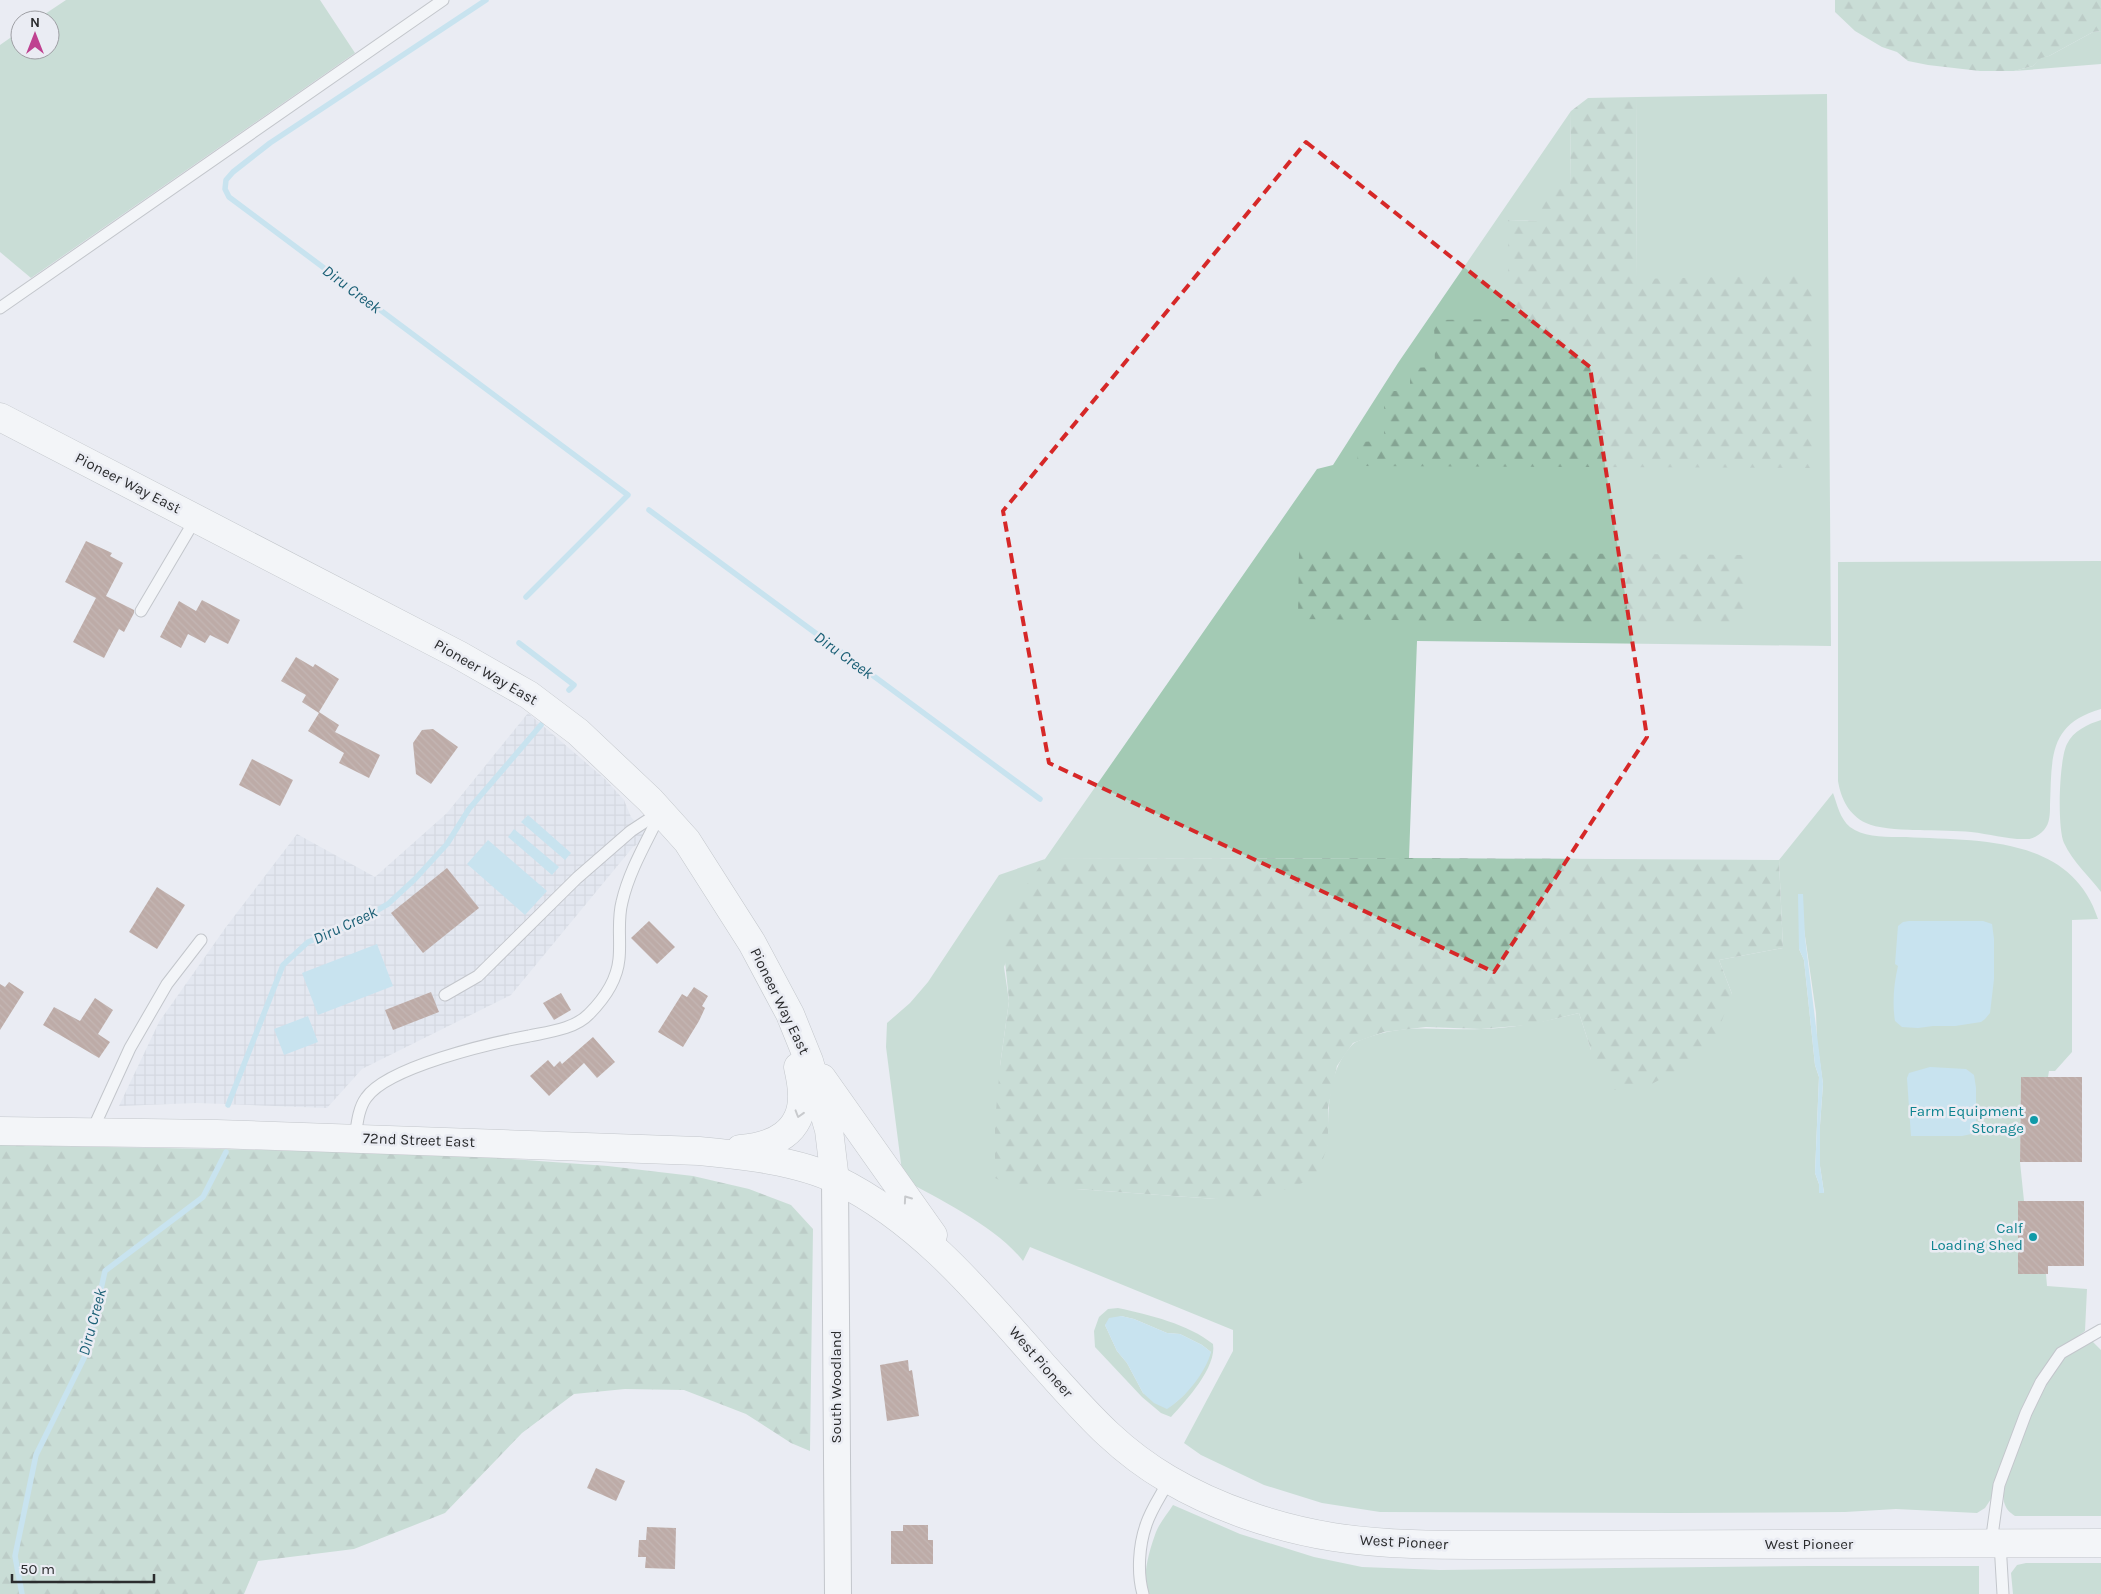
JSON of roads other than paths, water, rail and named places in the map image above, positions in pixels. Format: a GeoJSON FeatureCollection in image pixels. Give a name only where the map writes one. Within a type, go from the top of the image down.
{"type":"FeatureCollection","features":[{"type":"Feature","properties":{"kind":"main road","name":"Pioneer Way East"},"geometry":{"type":"LineString","coordinates":[[0,418],[360,602],[459,655],[530,695],[578,732],[661,812],[687,842],[762,959],[790,1014],[809,1061],[829,1130],[835,1180]]}},
{"type":"Feature","properties":{"kind":"main road"},"geometry":{"type":"LineString","coordinates":[[699,1151],[750,1148],[772,1144],[786,1136],[795,1125],[801,1109],[802,1094],[790,1014]]}},
{"type":"Feature","properties":{"kind":"main road"},"geometry":{"type":"LineString","coordinates":[[809,1061],[956,1267]]}},
{"type":"Feature","properties":{"kind":"main road","name":"72nd Street East"},"geometry":{"type":"LineString","coordinates":[[0,1131],[217,1134],[699,1151],[742,1155],[775,1161],[835,1180]]}},
{"type":"Feature","properties":{"kind":"main road","name":"West Pioneer"},"geometry":{"type":"LineString","coordinates":[[835,1180],[873,1201],[914,1231],[956,1267],[1103,1431],[1138,1459],[1169,1480],[1226,1506],[1268,1520],[1333,1537],[1383,1542],[1507,1545],[2101,1543]]}},
{"type":"Feature","properties":{"kind":"street","name":"South Woodland"},"geometry":{"type":"LineString","coordinates":[[835,1180],[838,1594]]}},
{"type":"Feature","properties":{"kind":"lane"},"geometry":{"type":"LineString","coordinates":[[0,308],[442,0]]}},
{"type":"Feature","properties":{"kind":"lane"},"geometry":{"type":"LineString","coordinates":[[142,610],[196,518]]}},
{"type":"Feature","properties":{"kind":"lane"},"geometry":{"type":"LineString","coordinates":[[445,995],[478,976],[577,878],[631,831],[661,812]]}},
{"type":"Feature","properties":{"kind":"lane"},"geometry":{"type":"LineString","coordinates":[[355,1138],[360,1108],[366,1097],[384,1081],[420,1066],[459,1054],[559,1029],[588,1016],[609,990],[616,976],[619,958],[618,924],[622,902],[627,886],[661,812]]}},
{"type":"Feature","properties":{"kind":"lane"},"geometry":{"type":"LineString","coordinates":[[90,1133],[130,1048],[167,984],[201,940]]}},
{"type":"Feature","properties":{"kind":"lane"},"geometry":{"type":"LineString","coordinates":[[2003,1594],[1996,1543],[1999,1484],[2026,1413],[2041,1382],[2061,1352],[2101,1330]]}},
{"type":"Feature","properties":{"kind":"lane"},"geometry":{"type":"LineString","coordinates":[[1144,1594],[1140,1583],[1141,1555],[1146,1525],[1169,1480]]}},
{"type":"Feature","properties":{"kind":"water"},"geometry":{"type":"Polygon","coordinates":[[[528,815],[571,853],[565,860],[521,822],[528,815]]]}},
{"type":"Feature","properties":{"kind":"water"},"geometry":{"type":"Polygon","coordinates":[[[514,829],[559,867],[552,875],[508,837],[514,829]]]}},
{"type":"Feature","properties":{"kind":"water"},"geometry":{"type":"Polygon","coordinates":[[[488,840],[547,891],[525,915],[467,864],[488,840]]]}},
{"type":"Feature","properties":{"kind":"water"},"geometry":{"type":"Polygon","coordinates":[[[1798,894],[1803,894],[1805,937],[1823,1084],[1820,1166],[1824,1193],[1819,1193],[1819,1184],[1815,1173],[1819,1077],[1815,1065],[1804,960],[1799,949],[1798,894]]]}},
{"type":"Feature","properties":{"kind":"water"},"geometry":{"type":"Polygon","coordinates":[[[1983,921],[1992,924],[1994,979],[1990,1013],[1981,1022],[1955,1026],[1918,1028],[1902,1027],[1895,1021],[1894,1000],[1898,966],[1895,964],[1898,926],[1903,922],[1983,921]]]}},
{"type":"Feature","properties":{"kind":"water"},"geometry":{"type":"Polygon","coordinates":[[[377,944],[393,986],[318,1015],[302,973],[377,944]]]}},
{"type":"Feature","properties":{"kind":"water"},"geometry":{"type":"Polygon","coordinates":[[[308,1016],[318,1042],[284,1055],[274,1029],[308,1016]]]}},
{"type":"Feature","properties":{"kind":"water"},"geometry":{"type":"Polygon","coordinates":[[[1930,1067],[1966,1069],[1974,1075],[1976,1088],[1976,1133],[1962,1136],[1911,1136],[1907,1078],[1909,1073],[1930,1067]]]}},
{"type":"Feature","properties":{"kind":"water"},"geometry":{"type":"Polygon","coordinates":[[[1121,1316],[1134,1319],[1167,1333],[1180,1334],[1202,1345],[1211,1352],[1205,1368],[1194,1384],[1167,1409],[1154,1403],[1143,1393],[1127,1363],[1117,1351],[1105,1325],[1109,1318],[1121,1316]]]}},
{"type":"Feature","properties":{"kind":"waterway","name":"Diru Creek"},"geometry":{"type":"LineString","coordinates":[[486,0],[270,143],[233,172],[226,180],[225,189],[229,197],[628,495],[526,597]]}},
{"type":"Feature","properties":{"kind":"waterway","name":"Diru Creek"},"geometry":{"type":"LineString","coordinates":[[649,510],[1040,799]]}},
{"type":"Feature","properties":{"kind":"waterway","name":"Diru Creek"},"geometry":{"type":"LineString","coordinates":[[519,643],[574,685],[569,690]]}},
{"type":"Feature","properties":{"kind":"waterway","name":"Diru Creek"},"geometry":{"type":"LineString","coordinates":[[228,1105],[283,965],[308,942],[355,923],[388,904],[415,879],[447,844],[469,809],[541,725]]}},
{"type":"Feature","properties":{"kind":"waterway","name":"Diru Creek"},"geometry":{"type":"LineString","coordinates":[[22,1594],[15,1556],[36,1455],[87,1352],[105,1271],[203,1197],[226,1152]]}},
{"type":"Feature","properties":{"kind":"place","name":"Farm Equipment Storage"},"geometry":{"type":"Point","coordinates":[2034,1120]}},
{"type":"Feature","properties":{"kind":"place","name":"Calf Loading Shed"},"geometry":{"type":"Point","coordinates":[2033,1237]}}]}
